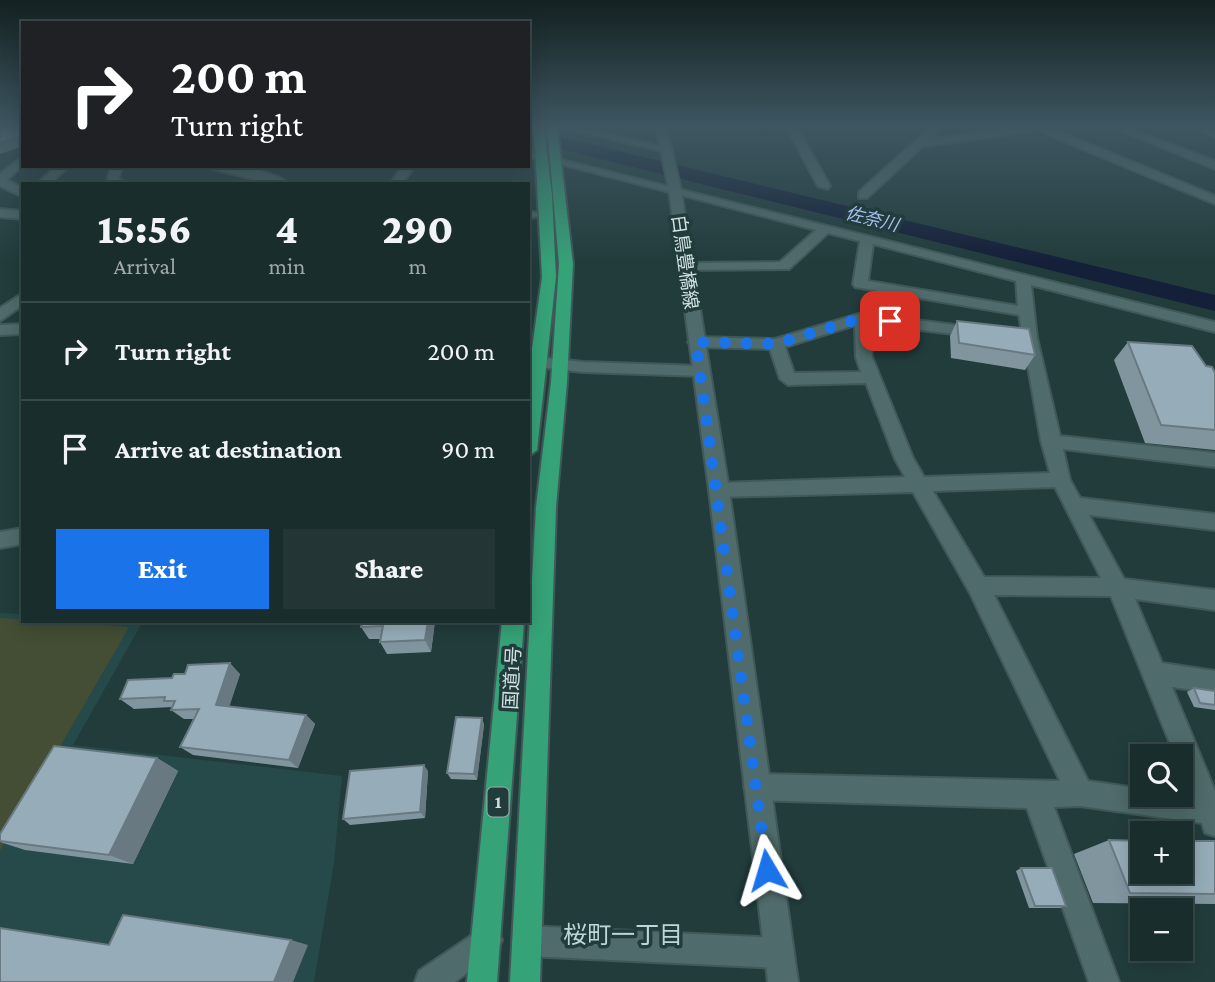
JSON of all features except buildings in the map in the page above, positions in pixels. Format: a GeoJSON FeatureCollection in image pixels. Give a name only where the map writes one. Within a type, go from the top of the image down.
{"type":"FeatureCollection","features":[{"type":"Feature","properties":{"kind":"highway","name":"国道1号"},"geometry":{"type":"LineString","coordinates":[[530,406],[532,362],[549,277],[544,172]]}},
{"type":"Feature","properties":{"kind":"highway","name":"国道1号"},"geometry":{"type":"LineString","coordinates":[[525,982],[546,507],[566,264],[545,172]]}},
{"type":"Feature","properties":{"kind":"highway","name":"国道1号"},"geometry":{"type":"LineString","coordinates":[[482,982],[513,623]]}},
{"type":"Feature","properties":{"kind":"street"},"geometry":{"type":"LineString","coordinates":[[251,172],[279,182]]}},
{"type":"Feature","properties":{"kind":"street"},"geometry":{"type":"LineString","coordinates":[[602,172],[1215,327]]}},
{"type":"Feature","properties":{"kind":"street","name":"白鳥豊橋線"},"geometry":{"type":"LineString","coordinates":[[671,172],[719,490],[781,967]]}},
{"type":"Feature","properties":{"kind":"street"},"geometry":{"type":"LineString","coordinates":[[816,172],[824,186]]}},
{"type":"Feature","properties":{"kind":"street"},"geometry":{"type":"LineString","coordinates":[[863,195],[888,172]]}},
{"type":"Feature","properties":{"kind":"street"},"geometry":{"type":"LineString","coordinates":[[1148,172],[1215,200]]}},
{"type":"Feature","properties":{"kind":"street"},"geometry":{"type":"LineString","coordinates":[[2,185],[21,192]]}},
{"type":"Feature","properties":{"kind":"street"},"geometry":{"type":"LineString","coordinates":[[0,213],[21,215]]}},
{"type":"Feature","properties":{"kind":"street"},"geometry":{"type":"LineString","coordinates":[[686,267],[785,266],[825,229]]}},
{"type":"Feature","properties":{"kind":"street"},"geometry":{"type":"LineString","coordinates":[[867,240],[860,284],[1027,312]]}},
{"type":"Feature","properties":{"kind":"street"},"geometry":{"type":"LineString","coordinates":[[1023,280],[1027,312],[1015,336],[1061,480],[1127,606],[1213,815]]}},
{"type":"Feature","properties":{"kind":"street"},"geometry":{"type":"LineString","coordinates":[[0,316],[21,299]]}},
{"type":"Feature","properties":{"kind":"street"},"geometry":{"type":"LineString","coordinates":[[696,342],[776,344],[862,318],[1015,336]]}},
{"type":"Feature","properties":{"kind":"street"},"geometry":{"type":"LineString","coordinates":[[862,318],[864,357],[904,459],[978,586],[1080,793]]}},
{"type":"Feature","properties":{"kind":"street"},"geometry":{"type":"LineString","coordinates":[[0,330],[21,329]]}},
{"type":"Feature","properties":{"kind":"street"},"geometry":{"type":"LineString","coordinates":[[776,344],[788,379],[871,377]]}},
{"type":"Feature","properties":{"kind":"street"},"geometry":{"type":"LineString","coordinates":[[532,362],[701,371]]}},
{"type":"Feature","properties":{"kind":"street"},"geometry":{"type":"LineString","coordinates":[[1050,441],[1215,460]]}},
{"type":"Feature","properties":{"kind":"street"},"geometry":{"type":"LineString","coordinates":[[719,490],[1061,480]]}},
{"type":"Feature","properties":{"kind":"street"},"geometry":{"type":"LineString","coordinates":[[1074,505],[1215,522]]}},
{"type":"Feature","properties":{"kind":"street"},"geometry":{"type":"LineString","coordinates":[[0,540],[21,536]]}},
{"type":"Feature","properties":{"kind":"street"},"geometry":{"type":"LineString","coordinates":[[978,586],[1116,587],[1215,600]]}},
{"type":"Feature","properties":{"kind":"street"},"geometry":{"type":"LineString","coordinates":[[1154,673],[1215,682]]}},
{"type":"Feature","properties":{"kind":"street"},"geometry":{"type":"LineString","coordinates":[[757,787],[1036,795],[1080,793],[1213,815]]}},
{"type":"Feature","properties":{"kind":"street"},"geometry":{"type":"LineString","coordinates":[[1036,795],[1104,982]]}},
{"type":"Feature","properties":{"kind":"street"},"geometry":{"type":"LineString","coordinates":[[430,982],[487,940]]}},
{"type":"Feature","properties":{"kind":"street"},"geometry":{"type":"LineString","coordinates":[[527,941],[781,967]]}},
{"type":"Feature","properties":{"kind":"shaded area"},"geometry":{"type":"Polygon","coordinates":[[[0,613],[21,614],[21,623],[142,623],[73,745],[342,776],[334,863],[314,982],[0,982],[0,613]]]}},
{"type":"Feature","properties":{"kind":"green space"},"geometry":{"type":"Polygon","coordinates":[[[0,618],[21,619],[21,623],[129,627],[0,851],[0,618]]]}},
{"type":"Feature","properties":{"kind":"waterway","name":"佐奈川"},"geometry":{"type":"LineString","coordinates":[[679,172],[1215,303]]}},
{"type":"Feature","properties":{"kind":"district","name":"桜町一丁目"},"geometry":{"type":"Point","coordinates":[623,934]}},
{"type":"Feature","properties":{"kind":"route"},"geometry":{"type":"LineString","coordinates":[[767,870],[719,490],[696,342],[776,344],[862,318],[890,321]]}}]}
